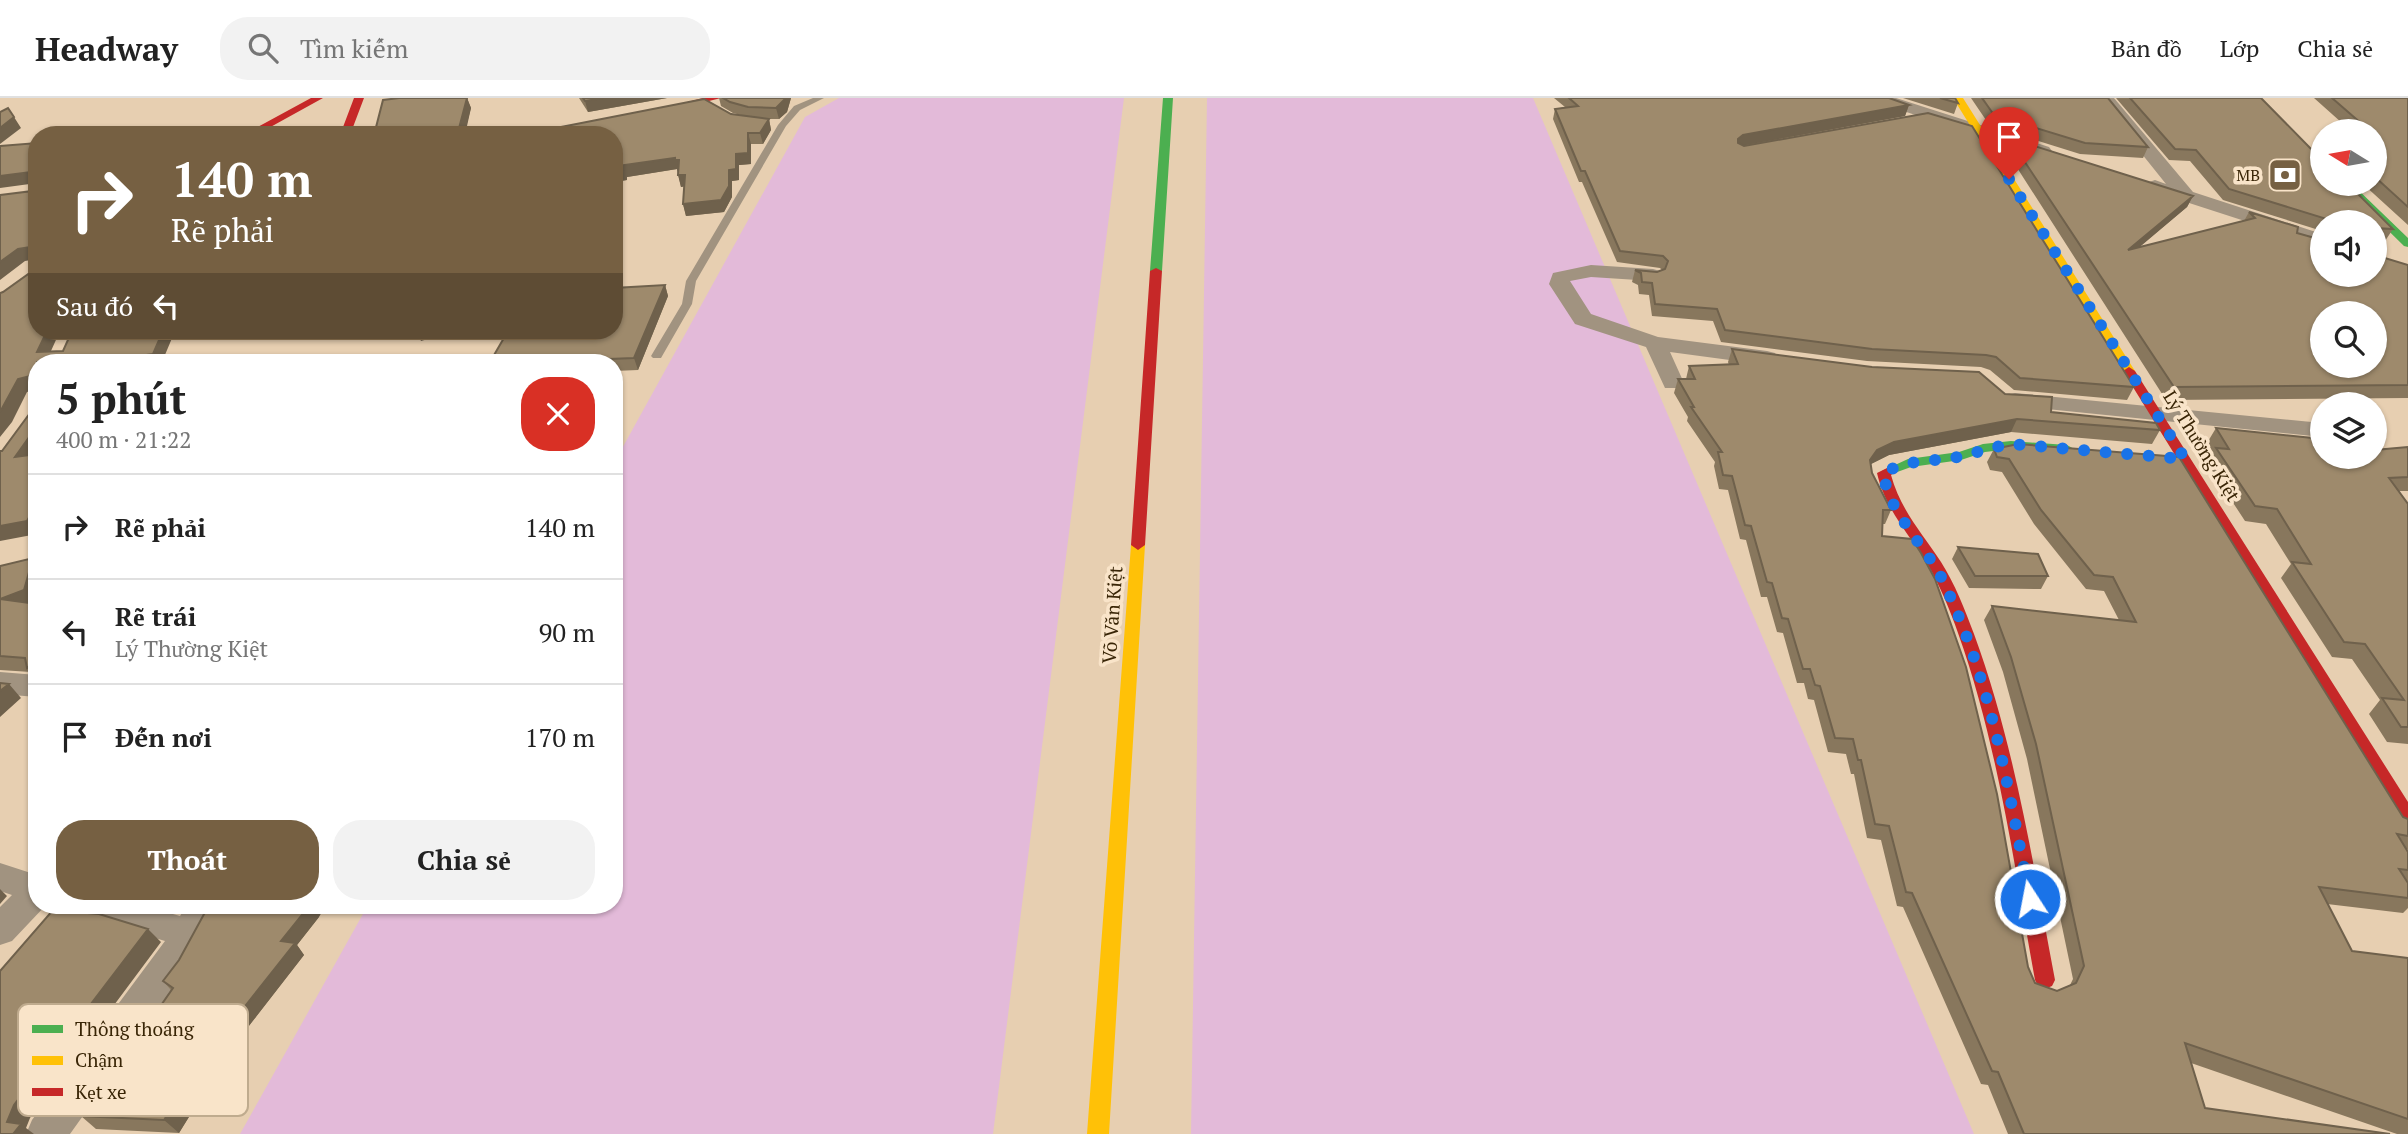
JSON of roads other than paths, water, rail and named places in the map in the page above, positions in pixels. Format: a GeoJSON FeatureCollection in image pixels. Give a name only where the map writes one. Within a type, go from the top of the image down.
{"type":"FeatureCollection","features":[{"type":"Feature","properties":{"kind":"street"},"geometry":{"type":"LineString","coordinates":[[265,126],[318,98]]}},
{"type":"Feature","properties":{"kind":"street"},"geometry":{"type":"LineString","coordinates":[[348,126],[359,98]]}},
{"type":"Feature","properties":{"kind":"street","name":"Võ Văn Kiệt"},"geometry":{"type":"LineString","coordinates":[[1098,1134],[1168,98]]}},
{"type":"Feature","properties":{"kind":"street"},"geometry":{"type":"LineString","coordinates":[[1880,98],[1925,118],[2057,156]]}},
{"type":"Feature","properties":{"kind":"street","name":"Lý Thường Kiệt"},"geometry":{"type":"LineString","coordinates":[[1958,98],[2408,817]]}},
{"type":"Feature","properties":{"kind":"street"},"geometry":{"type":"LineString","coordinates":[[2105,98],[2186,196]]}},
{"type":"Feature","properties":{"kind":"street"},"geometry":{"type":"LineString","coordinates":[[639,114],[711,102]]}},
{"type":"Feature","properties":{"kind":"street"},"geometry":{"type":"LineString","coordinates":[[2134,180],[2310,236]]}},
{"type":"Feature","properties":{"kind":"street"},"geometry":{"type":"LineString","coordinates":[[2358,196],[2408,244]]}},
{"type":"Feature","properties":{"kind":"street"},"geometry":{"type":"LineString","coordinates":[[1653,275],[1591,271],[1560,277],[1559,284],[1583,319],[1656,343],[1788,360]]}},
{"type":"Feature","properties":{"kind":"street"},"geometry":{"type":"LineString","coordinates":[[1656,343],[1673,383]]}},
{"type":"Feature","properties":{"kind":"street"},"geometry":{"type":"LineString","coordinates":[[1998,392],[2007,400],[2045,401],[2310,429]]}},
{"type":"Feature","properties":{"kind":"street"},"geometry":{"type":"LineString","coordinates":[[2045,980],[1998,735],[1985,687],[1954,604],[1935,566],[1892,500],[1885,485],[1884,473],[1908,463],[1951,458],[1983,448],[2011,444],[2088,451]]}},
{"type":"Feature","properties":{"kind":"street"},"geometry":{"type":"LineString","coordinates":[[2157,457],[2185,459]]}},
{"type":"Feature","properties":{"kind":"street"},"geometry":{"type":"LineString","coordinates":[[0,683],[28,685]]}},
{"type":"Feature","properties":{"kind":"street"},"geometry":{"type":"LineString","coordinates":[[0,877],[28,887]]}},
{"type":"Feature","properties":{"kind":"street"},"geometry":{"type":"LineString","coordinates":[[0,930],[28,900]]}},
{"type":"Feature","properties":{"kind":"street"},"geometry":{"type":"LineString","coordinates":[[141,1004],[174,959],[196,919],[158,914]]}},
{"type":"Feature","properties":{"kind":"street"},"geometry":{"type":"LineString","coordinates":[[46,1134],[59,1116]]}},
{"type":"Feature","properties":{"kind":"lane"},"geometry":{"type":"LineString","coordinates":[[657,356],[687,304],[691,281],[777,125],[797,108],[820,98]]}},
{"type":"Feature","properties":{"kind":"place","name":"MB"},"geometry":{"type":"Point","coordinates":[2285,175]}}]}
